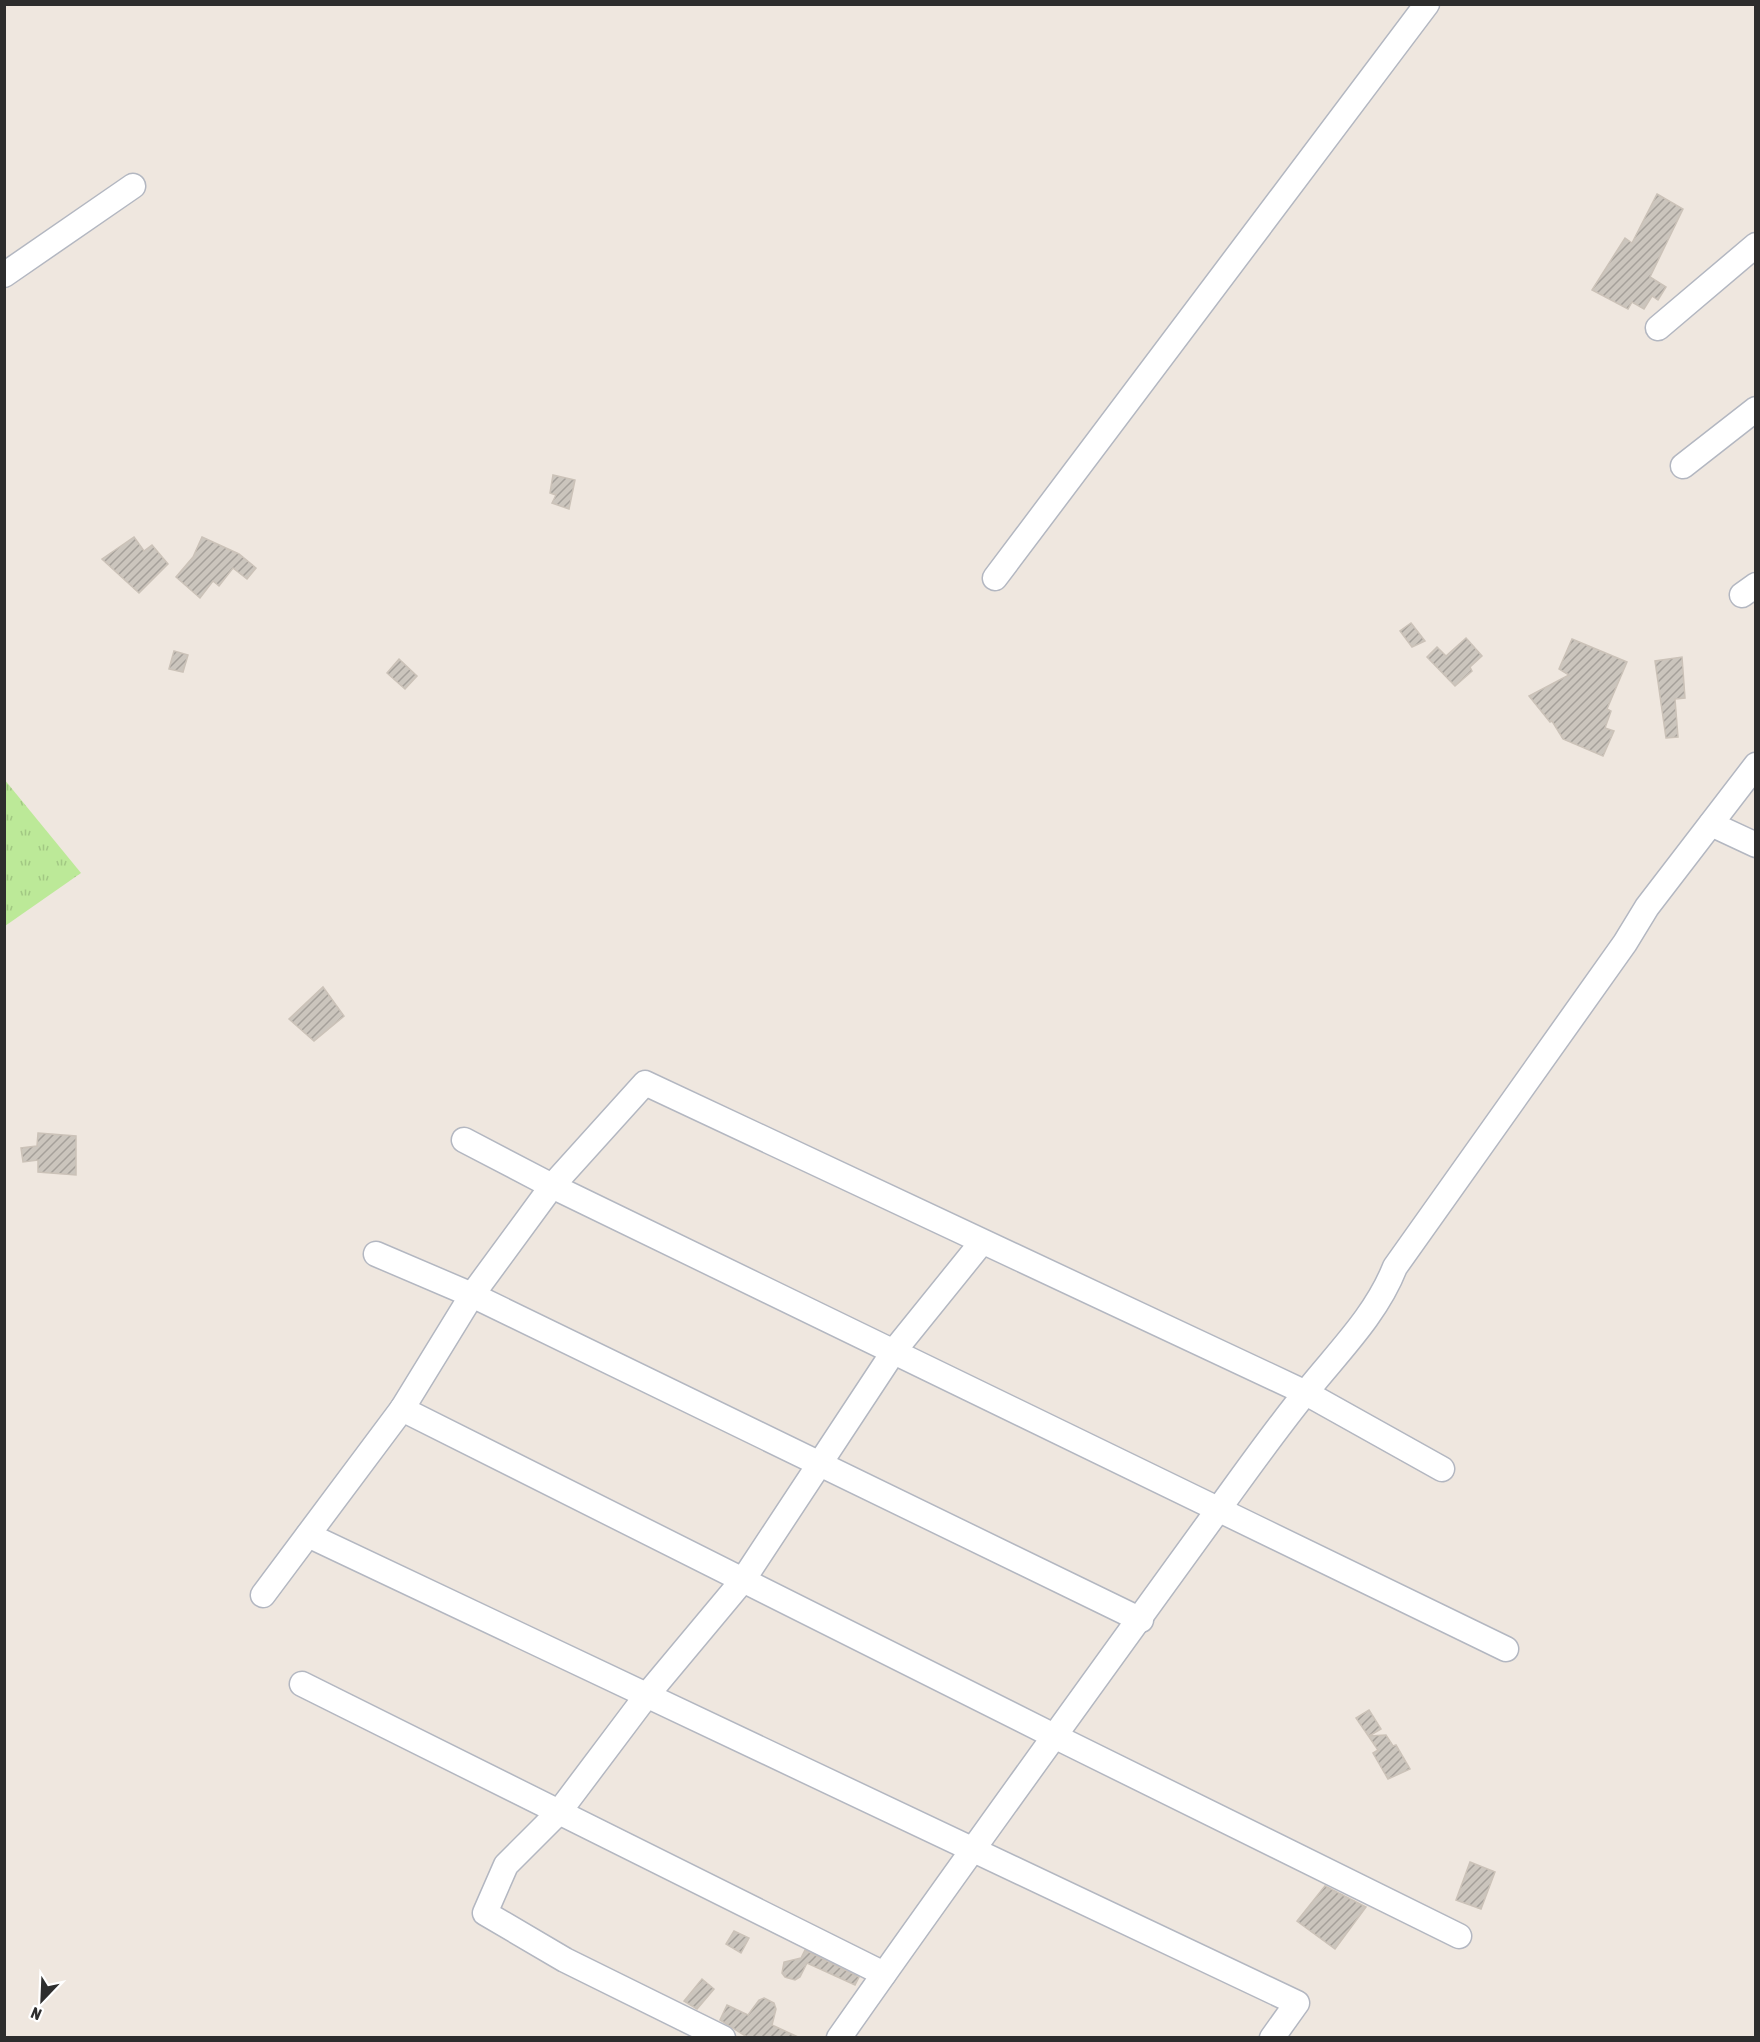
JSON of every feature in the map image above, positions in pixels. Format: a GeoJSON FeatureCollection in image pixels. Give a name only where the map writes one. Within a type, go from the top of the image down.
{"type":"FeatureCollection","features":[{"type":"Feature","properties":{"kind":"street"},"geometry":{"type":"LineString","coordinates":[[995,578],[1427,4]]}},
{"type":"Feature","properties":{"kind":"street"},"geometry":{"type":"LineString","coordinates":[[4,275],[133,186]]}},
{"type":"Feature","properties":{"kind":"street"},"geometry":{"type":"LineString","coordinates":[[1659,328],[1755,245]]}},
{"type":"Feature","properties":{"kind":"street"},"geometry":{"type":"LineString","coordinates":[[1683,466],[1755,409]]}},
{"type":"Feature","properties":{"kind":"street"},"geometry":{"type":"LineString","coordinates":[[839,2037],[971,1849],[1141,1620],[1218,1509],[1305,1393],[1383,1296],[1395,1267],[1625,943],[1647,907],[1755,765]]}},
{"type":"Feature","properties":{"kind":"street"},"geometry":{"type":"LineString","coordinates":[[1711,824],[1755,845]]}},
{"type":"Feature","properties":{"kind":"street"},"geometry":{"type":"LineString","coordinates":[[263,1595],[402,1409],[472,1295],[552,1186],[645,1083],[1305,1393],[1442,1469]]}},
{"type":"Feature","properties":{"kind":"street"},"geometry":{"type":"LineString","coordinates":[[464,1140],[552,1186],[1506,1649]]}},
{"type":"Feature","properties":{"kind":"street"},"geometry":{"type":"LineString","coordinates":[[723,2037],[565,1960],[485,1913],[506,1865],[559,1812],[646,1695],[743,1580],[894,1351],[982,1242]]}},
{"type":"Feature","properties":{"kind":"street"},"geometry":{"type":"LineString","coordinates":[[376,1254],[472,1295],[1141,1620]]}},
{"type":"Feature","properties":{"kind":"street"},"geometry":{"type":"LineString","coordinates":[[402,1409],[1459,1936]]}},
{"type":"Feature","properties":{"kind":"street"},"geometry":{"type":"LineString","coordinates":[[308,1535],[1297,2003],[1272,2037]]}},
{"type":"Feature","properties":{"kind":"street"},"geometry":{"type":"LineString","coordinates":[[302,1684],[884,1974]]}},
{"type":"Feature","properties":{"kind":"green space"},"geometry":{"type":"Polygon","coordinates":[[[4,779],[81,873],[5,926],[4,926],[4,779]]]}},
{"type":"Feature","properties":{"kind":"building"},"geometry":{"type":"Polygon","coordinates":[[[1657,194],[1683,209],[1650,277],[1666,287],[1658,300],[1652,296],[1644,309],[1632,302],[1628,309],[1592,290],[1625,238],[1632,243],[1657,194]]]}},
{"type":"Feature","properties":{"kind":"building"},"geometry":{"type":"Polygon","coordinates":[[[553,475],[575,480],[569,509],[552,503],[556,495],[550,493],[553,475]]]}},
{"type":"Feature","properties":{"kind":"building"},"geometry":{"type":"Polygon","coordinates":[[[134,537],[144,551],[152,545],[168,564],[139,593],[102,559],[134,537]]]}},
{"type":"Feature","properties":{"kind":"building"},"geometry":{"type":"Polygon","coordinates":[[[202,537],[239,554],[256,568],[247,579],[233,568],[219,586],[213,581],[200,598],[176,577],[193,557],[202,537]]]}},
{"type":"Feature","properties":{"kind":"building"},"geometry":{"type":"Polygon","coordinates":[[[1411,623],[1425,641],[1412,647],[1400,631],[1411,623]]]}},
{"type":"Feature","properties":{"kind":"building"},"geometry":{"type":"Polygon","coordinates":[[[1466,638],[1482,656],[1470,667],[1472,671],[1455,686],[1427,657],[1437,647],[1446,656],[1466,638]]]}},
{"type":"Feature","properties":{"kind":"building"},"geometry":{"type":"Polygon","coordinates":[[[1572,639],[1627,662],[1607,709],[1611,711],[1605,728],[1614,731],[1603,756],[1563,739],[1552,721],[1550,722],[1529,696],[1569,675],[1559,669],[1572,639]]]}},
{"type":"Feature","properties":{"kind":"building"},"geometry":{"type":"Polygon","coordinates":[[[174,651],[188,655],[183,672],[169,669],[174,651]]]}},
{"type":"Feature","properties":{"kind":"building"},"geometry":{"type":"Polygon","coordinates":[[[1682,657],[1685,698],[1675,699],[1678,737],[1666,738],[1655,661],[1682,657]]]}},
{"type":"Feature","properties":{"kind":"building"},"geometry":{"type":"Polygon","coordinates":[[[399,659],[417,676],[405,689],[387,673],[399,659]]]}},
{"type":"Feature","properties":{"kind":"building"},"geometry":{"type":"Polygon","coordinates":[[[323,987],[344,1016],[314,1041],[289,1019],[323,987]]]}},
{"type":"Feature","properties":{"kind":"building"},"geometry":{"type":"Polygon","coordinates":[[[38,1133],[76,1136],[76,1175],[38,1172],[38,1160],[23,1162],[21,1148],[37,1146],[38,1133]]]}},
{"type":"Feature","properties":{"kind":"building"},"geometry":{"type":"Polygon","coordinates":[[[1369,1710],[1381,1729],[1369,1736],[1386,1735],[1393,1746],[1396,1745],[1410,1769],[1388,1779],[1373,1753],[1378,1750],[1356,1718],[1369,1710]]]}},
{"type":"Feature","properties":{"kind":"building"},"geometry":{"type":"Polygon","coordinates":[[[1470,1862],[1495,1872],[1481,1909],[1456,1900],[1470,1862]]]}},
{"type":"Feature","properties":{"kind":"building"},"geometry":{"type":"Polygon","coordinates":[[[1325,1886],[1366,1907],[1335,1949],[1297,1921],[1325,1886]]]}},
{"type":"Feature","properties":{"kind":"building"},"geometry":{"type":"Polygon","coordinates":[[[734,1931],[749,1938],[741,1953],[726,1944],[734,1931]]]}},
{"type":"Feature","properties":{"kind":"building"},"geometry":{"type":"Polygon","coordinates":[[[805,1950],[859,1977],[855,1985],[807,1963],[800,1977],[795,1980],[785,1977],[782,1973],[784,1962],[801,1958],[805,1950]]]}},
{"type":"Feature","properties":{"kind":"building"},"geometry":{"type":"Polygon","coordinates":[[[702,1979],[714,1989],[697,2009],[684,2001],[702,1979]]]}},
{"type":"Feature","properties":{"kind":"building"},"geometry":{"type":"Polygon","coordinates":[[[764,1998],[774,2003],[776,2009],[772,2025],[798,2037],[747,2037],[720,2020],[727,2005],[748,2015],[759,2000],[764,1998]]]}}]}
